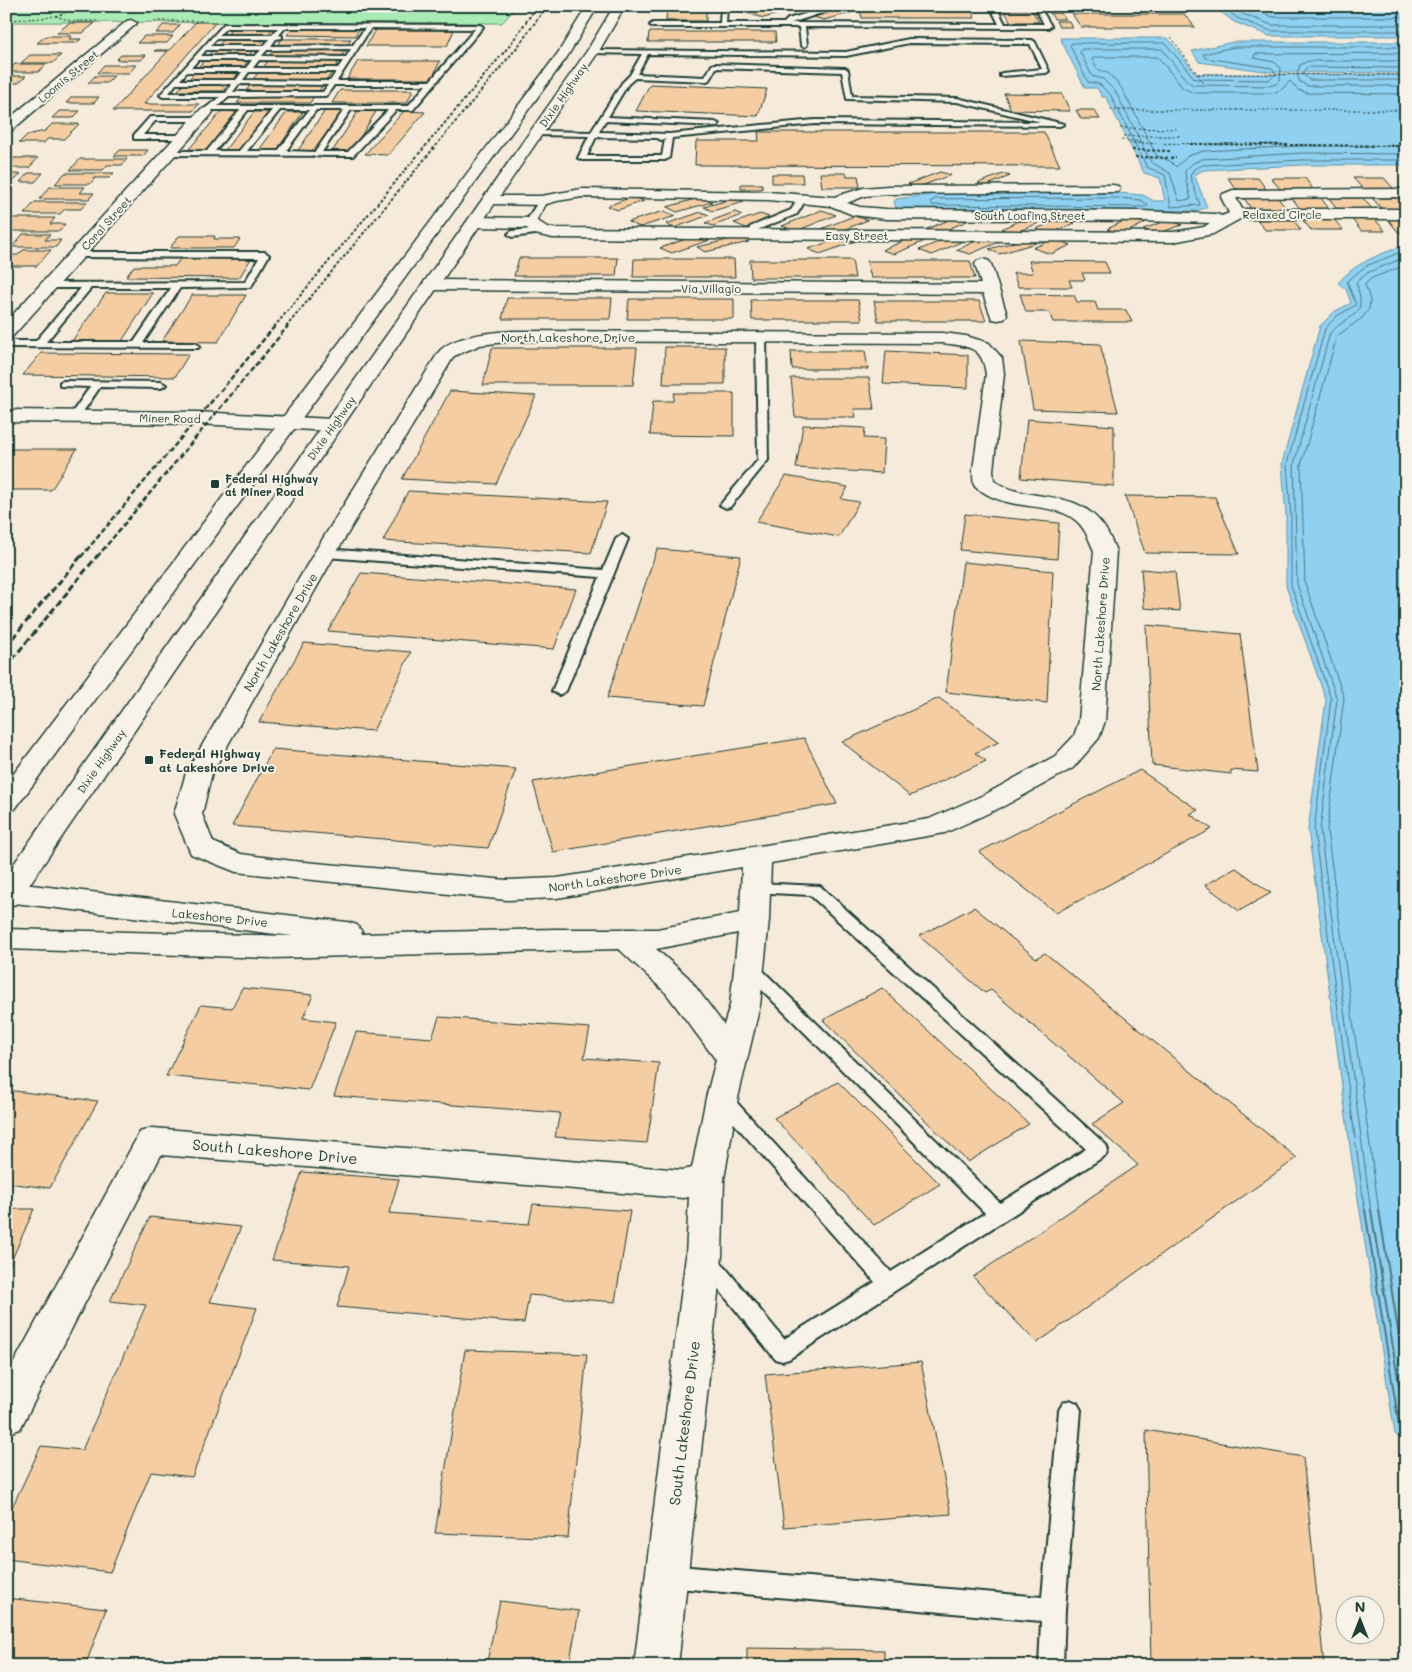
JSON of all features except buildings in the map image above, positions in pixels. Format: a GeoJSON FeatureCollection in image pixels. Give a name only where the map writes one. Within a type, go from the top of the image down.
{"type":"FeatureCollection","features":[{"type":"Feature","properties":{"kind":"street","name":"Dixie Highway"},"geometry":{"type":"LineString","coordinates":[[6,803],[511,124],[584,24],[593,6]]}},
{"type":"Feature","properties":{"kind":"street","name":"Dixie Highway"},"geometry":{"type":"LineString","coordinates":[[7,894],[534,137],[593,51],[620,6]]}},
{"type":"Feature","properties":{"kind":"street","name":"Loomis Street"},"geometry":{"type":"LineString","coordinates":[[6,128],[131,23]]}},
{"type":"Feature","properties":{"kind":"street"},"geometry":{"type":"LineString","coordinates":[[584,24],[610,24]]}},
{"type":"Feature","properties":{"kind":"street","name":"Coral Street"},"geometry":{"type":"LineString","coordinates":[[6,333],[206,113]]}},
{"type":"Feature","properties":{"kind":"street"},"geometry":{"type":"LineString","coordinates":[[511,124],[534,137]]}},
{"type":"Feature","properties":{"kind":"street","name":"South Loafing Street"},"geometry":{"type":"LineString","coordinates":[[490,200],[543,202],[554,197],[582,194],[768,196],[835,202],[863,192],[888,190],[1113,189]]}},
{"type":"Feature","properties":{"kind":"street","name":"Relaxed Circle"},"geometry":{"type":"LineString","coordinates":[[1406,193],[1233,194],[1228,197],[1232,217],[1406,214]]}},
{"type":"Feature","properties":{"kind":"street","name":"South Loafing Street"},"geometry":{"type":"LineString","coordinates":[[835,202],[842,207],[856,212],[886,214],[1232,217]]}},
{"type":"Feature","properties":{"kind":"street","name":"Easy Street"},"geometry":{"type":"LineString","coordinates":[[475,222],[536,227],[553,234],[1173,237],[1208,231],[1232,217]]}},
{"type":"Feature","properties":{"kind":"street"},"geometry":{"type":"LineString","coordinates":[[984,264],[998,315]]}},
{"type":"Feature","properties":{"kind":"street","name":"Via Villagio"},"geometry":{"type":"LineString","coordinates":[[431,285],[991,289]]}},
{"type":"Feature","properties":{"kind":"street","name":"North Lakeshore Drive"},"geometry":{"type":"LineString","coordinates":[[514,336],[943,338],[966,341],[983,347],[993,358],[995,374],[983,470],[984,484],[993,492],[1005,497],[1049,502],[1077,511],[1089,519],[1097,530],[1105,551],[1092,721],[1086,738],[1064,762],[995,800],[935,827],[756,857],[557,888],[507,890],[236,863],[201,848],[188,814],[198,773],[325,553],[447,353],[460,344],[484,338],[514,336]]}},
{"type":"Feature","properties":{"kind":"street","name":"Miner Road"},"geometry":{"type":"LineString","coordinates":[[6,416],[204,418],[333,425]]}},
{"type":"Feature","properties":{"kind":"street"},"geometry":{"type":"LineString","coordinates":[[755,904],[756,857]]}},
{"type":"Feature","properties":{"kind":"street","name":"Lakeshore Drive"},"geometry":{"type":"LineString","coordinates":[[7,894],[433,942]]}},
{"type":"Feature","properties":{"kind":"street","name":"Lakeshore Drive"},"geometry":{"type":"LineString","coordinates":[[6,939],[272,947],[555,939],[657,940],[755,904]]}},
{"type":"Feature","properties":{"kind":"street","name":"South Lakeshore Drive"},"geometry":{"type":"LineString","coordinates":[[656,1666],[704,1256],[706,1179],[722,1098],[744,1005],[750,968],[755,904]]}},
{"type":"Feature","properties":{"kind":"street"},"geometry":{"type":"LineString","coordinates":[[626,940],[677,985],[732,1058]]}},
{"type":"Feature","properties":{"kind":"street","name":"South Lakeshore Drive"},"geometry":{"type":"LineString","coordinates":[[6,1416],[152,1141],[683,1184],[706,1179]]}},
{"type":"Feature","properties":{"kind":"lane"},"geometry":{"type":"LineString","coordinates":[[723,25],[724,6]]}},
{"type":"Feature","properties":{"kind":"lane"},"geometry":{"type":"LineString","coordinates":[[786,25],[790,20],[840,6]]}},
{"type":"Feature","properties":{"kind":"lane"},"geometry":{"type":"LineString","coordinates":[[993,6],[1003,26]]}},
{"type":"Feature","properties":{"kind":"lane"},"geometry":{"type":"LineString","coordinates":[[652,25],[1048,26],[1039,10],[1046,6]]}},
{"type":"Feature","properties":{"kind":"lane"},"geometry":{"type":"LineString","coordinates":[[802,25],[804,45]]}},
{"type":"Feature","properties":{"kind":"lane"},"geometry":{"type":"LineString","coordinates":[[185,137],[137,137],[153,119],[246,108],[410,108],[480,27],[369,26],[224,26],[163,94],[324,94],[369,26]]}},
{"type":"Feature","properties":{"kind":"lane"},"geometry":{"type":"LineString","coordinates":[[206,113],[228,94],[283,26]]}},
{"type":"Feature","properties":{"kind":"lane"},"geometry":{"type":"LineString","coordinates":[[214,37],[284,37]]}},
{"type":"Feature","properties":{"kind":"lane"},"geometry":{"type":"LineString","coordinates":[[352,38],[361,38]]}},
{"type":"Feature","properties":{"kind":"lane"},"geometry":{"type":"LineString","coordinates":[[593,51],[846,54],[909,41],[1032,42],[1046,71],[1002,74]]}},
{"type":"Feature","properties":{"kind":"lane"},"geometry":{"type":"LineString","coordinates":[[204,48],[355,48]]}},
{"type":"Feature","properties":{"kind":"lane"},"geometry":{"type":"LineString","coordinates":[[646,52],[633,76],[625,83],[589,142],[582,158],[665,158],[668,136]]}},
{"type":"Feature","properties":{"kind":"lane"},"geometry":{"type":"LineString","coordinates":[[195,58],[348,59]]}},
{"type":"Feature","properties":{"kind":"lane"},"geometry":{"type":"LineString","coordinates":[[534,137],[595,134],[668,136],[815,122],[1060,124],[957,100],[849,98],[845,70],[714,66],[707,79],[633,76]]}},
{"type":"Feature","properties":{"kind":"lane"},"geometry":{"type":"LineString","coordinates":[[184,70],[340,70]]}},
{"type":"Feature","properties":{"kind":"lane"},"geometry":{"type":"LineString","coordinates":[[174,82],[432,83]]}},
{"type":"Feature","properties":{"kind":"lane"},"geometry":{"type":"LineString","coordinates":[[209,153],[246,108]]}},
{"type":"Feature","properties":{"kind":"lane"},"geometry":{"type":"LineString","coordinates":[[241,153],[278,108]]}},
{"type":"Feature","properties":{"kind":"lane"},"geometry":{"type":"LineString","coordinates":[[280,154],[314,108]]}},
{"type":"Feature","properties":{"kind":"lane"},"geometry":{"type":"LineString","coordinates":[[317,154],[349,108]]}},
{"type":"Feature","properties":{"kind":"lane"},"geometry":{"type":"LineString","coordinates":[[169,153],[350,154],[394,108]]}},
{"type":"Feature","properties":{"kind":"lane"},"geometry":{"type":"LineString","coordinates":[[604,119],[761,126]]}},
{"type":"Feature","properties":{"kind":"lane"},"geometry":{"type":"LineString","coordinates":[[534,137],[589,142],[648,141],[668,136]]}},
{"type":"Feature","properties":{"kind":"lane"},"geometry":{"type":"LineString","coordinates":[[752,234],[753,229],[794,212],[803,198]]}},
{"type":"Feature","properties":{"kind":"lane"},"geometry":{"type":"LineString","coordinates":[[512,234],[536,227],[533,216],[543,202]]}},
{"type":"Feature","properties":{"kind":"lane"},"geometry":{"type":"LineString","coordinates":[[50,285],[248,285],[265,255],[77,255]]}},
{"type":"Feature","properties":{"kind":"lane"},"geometry":{"type":"LineString","coordinates":[[38,345],[88,285]]}},
{"type":"Feature","properties":{"kind":"lane"},"geometry":{"type":"LineString","coordinates":[[136,346],[177,285]]}},
{"type":"Feature","properties":{"kind":"lane"},"geometry":{"type":"LineString","coordinates":[[726,505],[763,460],[761,338]]}},
{"type":"Feature","properties":{"kind":"lane"},"geometry":{"type":"LineString","coordinates":[[6,344],[195,346]]}},
{"type":"Feature","properties":{"kind":"lane"},"geometry":{"type":"LineString","coordinates":[[64,384],[161,385]]}},
{"type":"Feature","properties":{"kind":"lane"},"geometry":{"type":"LineString","coordinates":[[74,417],[97,384]]}},
{"type":"Feature","properties":{"kind":"lane"},"geometry":{"type":"LineString","coordinates":[[559,691],[622,539]]}},
{"type":"Feature","properties":{"kind":"lane"},"geometry":{"type":"LineString","coordinates":[[325,553],[607,574]]}},
{"type":"Feature","properties":{"kind":"lane"},"geometry":{"type":"LineString","coordinates":[[704,1256],[782,1352],[1099,1150],[814,890],[755,904]]}},
{"type":"Feature","properties":{"kind":"lane"},"geometry":{"type":"LineString","coordinates":[[750,968],[999,1214]]}},
{"type":"Feature","properties":{"kind":"lane"},"geometry":{"type":"LineString","coordinates":[[722,1098],[890,1284]]}},
{"type":"Feature","properties":{"kind":"lane"},"geometry":{"type":"LineString","coordinates":[[1051,1666],[1053,1610],[1070,1410]]}},
{"type":"Feature","properties":{"kind":"lane"},"geometry":{"type":"LineString","coordinates":[[666,1576],[1053,1610]]}},
{"type":"Feature","properties":{"kind":"path"},"geometry":{"type":"LineString","coordinates":[[6,20],[64,14],[66,6]]}},
{"type":"Feature","properties":{"kind":"path"},"geometry":{"type":"LineString","coordinates":[[1171,37],[1205,84]]}},
{"type":"Feature","properties":{"kind":"path"},"geometry":{"type":"LineString","coordinates":[[1198,74],[1406,75]]}},
{"type":"Feature","properties":{"kind":"path"},"geometry":{"type":"LineString","coordinates":[[1110,110],[1406,110]]}},
{"type":"Feature","properties":{"kind":"path"},"geometry":{"type":"LineString","coordinates":[[1120,128],[1178,129]]}},
{"type":"Feature","properties":{"kind":"path"},"geometry":{"type":"LineString","coordinates":[[1123,136],[1181,136]]}},
{"type":"Feature","properties":{"kind":"path"},"geometry":{"type":"LineString","coordinates":[[1120,140],[1138,140],[1147,144]]}},
{"type":"Feature","properties":{"kind":"path"},"geometry":{"type":"LineString","coordinates":[[1128,143],[1406,146]]}},
{"type":"Feature","properties":{"kind":"path"},"geometry":{"type":"LineString","coordinates":[[1132,150],[1172,151]]}},
{"type":"Feature","properties":{"kind":"path"},"geometry":{"type":"LineString","coordinates":[[1135,157],[1176,158]]}},
{"type":"Feature","properties":{"kind":"green space"},"geometry":{"type":"Polygon","coordinates":[[[6,6],[517,6],[502,23],[6,22],[6,6]]]}},
{"type":"Feature","properties":{"kind":"water"},"geometry":{"type":"Polygon","coordinates":[[[1216,6],[1406,6],[1406,36],[1270,36],[1234,22],[1217,9],[1216,6]]]}},
{"type":"Feature","properties":{"kind":"water"},"geometry":{"type":"Polygon","coordinates":[[[1060,38],[1168,38],[1196,74],[1406,75],[1406,165],[1303,165],[1204,170],[1197,173],[1195,177],[1207,207],[1198,211],[896,208],[894,202],[896,199],[935,194],[1118,193],[1143,195],[1154,201],[1165,201],[1160,178],[1144,173],[1106,97],[1102,97],[1097,88],[1085,88],[1060,38]]]}},
{"type":"Feature","properties":{"kind":"water"},"geometry":{"type":"Polygon","coordinates":[[[1233,42],[1406,42],[1406,73],[1271,72],[1199,62],[1192,51],[1233,42]]]}},
{"type":"Feature","properties":{"kind":"water"},"geometry":{"type":"Polygon","coordinates":[[[1406,245],[1406,1445],[1395,1434],[1351,1154],[1308,829],[1326,700],[1286,586],[1286,516],[1282,463],[1320,326],[1334,312],[1351,303],[1346,289],[1338,283],[1360,264],[1406,245]]]}},
{"type":"Feature","properties":{"kind":"railway"},"geometry":{"type":"LineString","coordinates":[[274,327],[510,45],[537,6]]}},
{"type":"Feature","properties":{"kind":"railway"},"geometry":{"type":"LineString","coordinates":[[286,327],[519,45],[547,6]]}},
{"type":"Feature","properties":{"kind":"railway"},"geometry":{"type":"LineString","coordinates":[[81,557],[275,326]]}},
{"type":"Feature","properties":{"kind":"railway"},"geometry":{"type":"LineString","coordinates":[[97,557],[288,326]]}},
{"type":"Feature","properties":{"kind":"railway"},"geometry":{"type":"LineString","coordinates":[[6,646],[82,555]]}},
{"type":"Feature","properties":{"kind":"railway"},"geometry":{"type":"LineString","coordinates":[[6,667],[98,555]]}},
{"type":"Feature","properties":{"kind":"place","name":"Federal Highway at Miner Road"},"geometry":{"type":"Point","coordinates":[215,484]}},
{"type":"Feature","properties":{"kind":"place","name":"Federal Highway at Lakeshore Drive"},"geometry":{"type":"Point","coordinates":[149,760]}}]}
